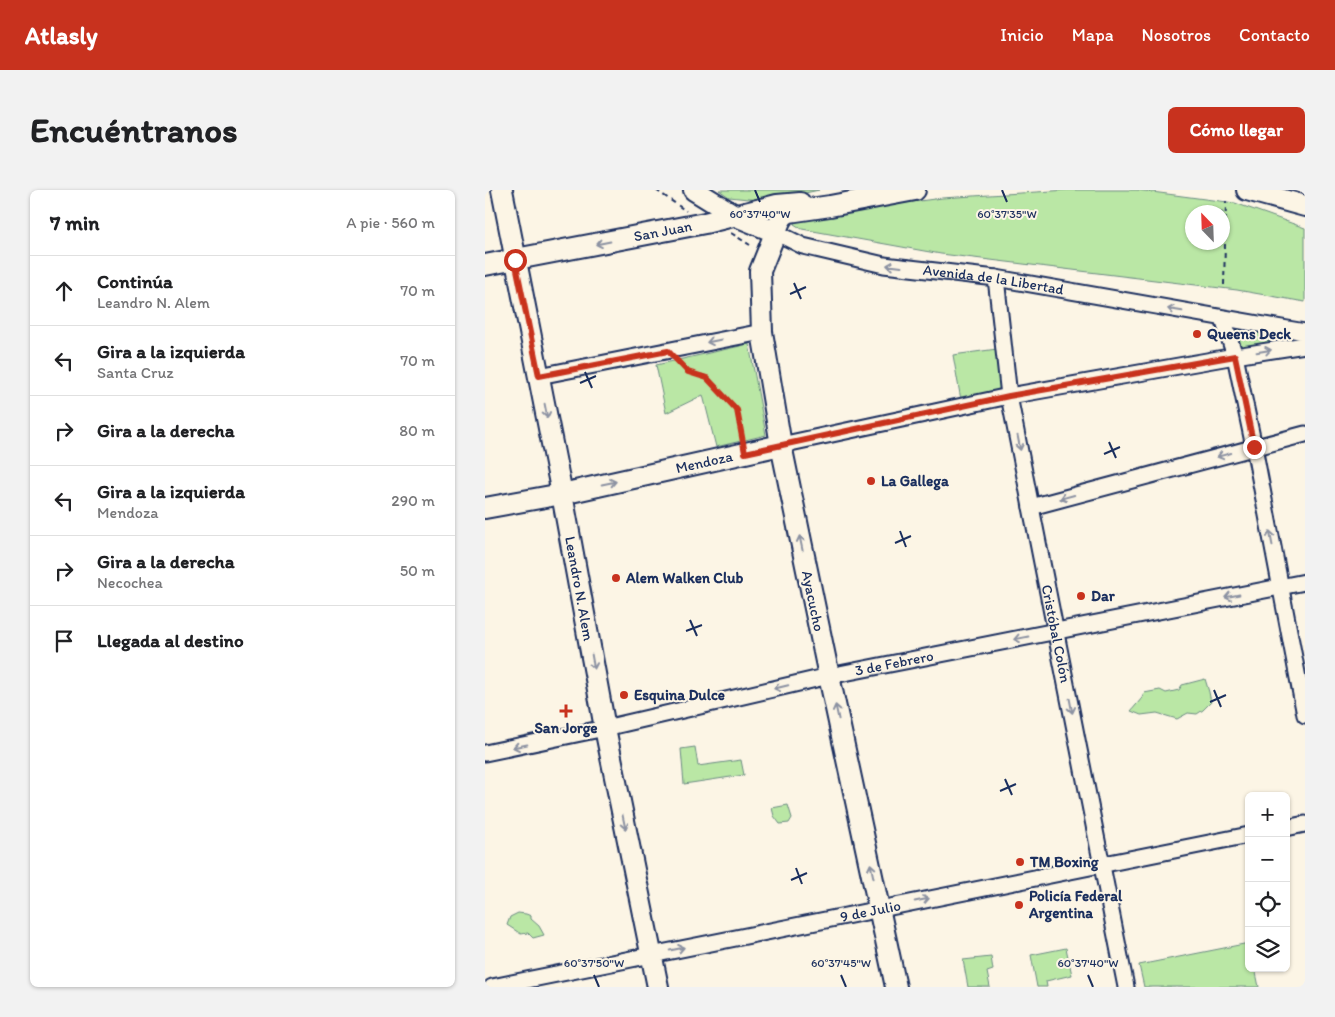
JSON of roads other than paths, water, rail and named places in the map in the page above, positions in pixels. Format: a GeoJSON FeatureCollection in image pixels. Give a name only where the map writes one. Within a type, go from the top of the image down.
{"type":"FeatureCollection","features":[{"type":"Feature","properties":{"kind":"main road","name":"Leandro N. Alem"},"geometry":{"type":"LineString","coordinates":[[501,190],[562,494],[605,728],[658,987]]}},
{"type":"Feature","properties":{"kind":"main road","name":"Avenida de la Libertad"},"geometry":{"type":"LineString","coordinates":[[694,190],[736,216],[779,224]]}},
{"type":"Feature","properties":{"kind":"main road","name":"San Juan"},"geometry":{"type":"LineString","coordinates":[[485,265],[736,216],[777,206],[826,198],[838,190]]}},
{"type":"Feature","properties":{"kind":"main road"},"geometry":{"type":"LineString","coordinates":[[779,224],[789,212],[915,190]]}},
{"type":"Feature","properties":{"kind":"main road"},"geometry":{"type":"LineString","coordinates":[[1247,190],[1305,206]]}},
{"type":"Feature","properties":{"kind":"main road","name":"Ayacucho"},"geometry":{"type":"LineString","coordinates":[[779,224],[760,271],[762,332],[781,445],[896,987]]}},
{"type":"Feature","properties":{"kind":"main road","name":"Mendoza"},"geometry":{"type":"LineString","coordinates":[[485,508],[562,494],[781,445]]}},
{"type":"Feature","properties":{"kind":"street","name":"Avenida de la Libertad"},"geometry":{"type":"LineString","coordinates":[[779,224],[803,246],[884,265],[996,278],[1305,332]]}},
{"type":"Feature","properties":{"kind":"street","name":"Cristóbal Colón"},"geometry":{"type":"LineString","coordinates":[[996,278],[1009,396],[1127,987]]}},
{"type":"Feature","properties":{"kind":"street"},"geometry":{"type":"LineString","coordinates":[[1223,319],[1235,356],[1254,447],[1305,715]]}},
{"type":"Feature","properties":{"kind":"street"},"geometry":{"type":"LineString","coordinates":[[539,376],[762,332]]}},
{"type":"Feature","properties":{"kind":"street","name":"Mendoza"},"geometry":{"type":"LineString","coordinates":[[781,445],[1009,396],[1305,345]]}},
{"type":"Feature","properties":{"kind":"street"},"geometry":{"type":"LineString","coordinates":[[1031,507],[1305,434]]}},
{"type":"Feature","properties":{"kind":"street","name":"3 de Febrero"},"geometry":{"type":"LineString","coordinates":[[485,753],[605,728],[829,676],[1305,582]]}},
{"type":"Feature","properties":{"kind":"street"},"geometry":{"type":"LineString","coordinates":[[1290,827],[1305,824]]}},
{"type":"Feature","properties":{"kind":"street","name":"9 de Julio"},"geometry":{"type":"LineString","coordinates":[[492,987],[1245,836]]}},
{"type":"Feature","properties":{"kind":"place","name":"Queens Deck"},"geometry":{"type":"Point","coordinates":[1197,334]}},
{"type":"Feature","properties":{"kind":"place","name":"La Gallega"},"geometry":{"type":"Point","coordinates":[871,481]}},
{"type":"Feature","properties":{"kind":"place","name":"Alem Walken Club"},"geometry":{"type":"Point","coordinates":[616,578]}},
{"type":"Feature","properties":{"kind":"place","name":"Dar"},"geometry":{"type":"Point","coordinates":[1081,596]}},
{"type":"Feature","properties":{"kind":"place","name":"Esquina Dulce"},"geometry":{"type":"Point","coordinates":[624,695]}},
{"type":"Feature","properties":{"kind":"place","name":"San Jorge"},"geometry":{"type":"Point","coordinates":[566,711]}},
{"type":"Feature","properties":{"kind":"place","name":"TM Boxing"},"geometry":{"type":"Point","coordinates":[1020,862]}},
{"type":"Feature","properties":{"kind":"place","name":"Policía Federal Argentina"},"geometry":{"type":"Point","coordinates":[1019,905]}}]}
